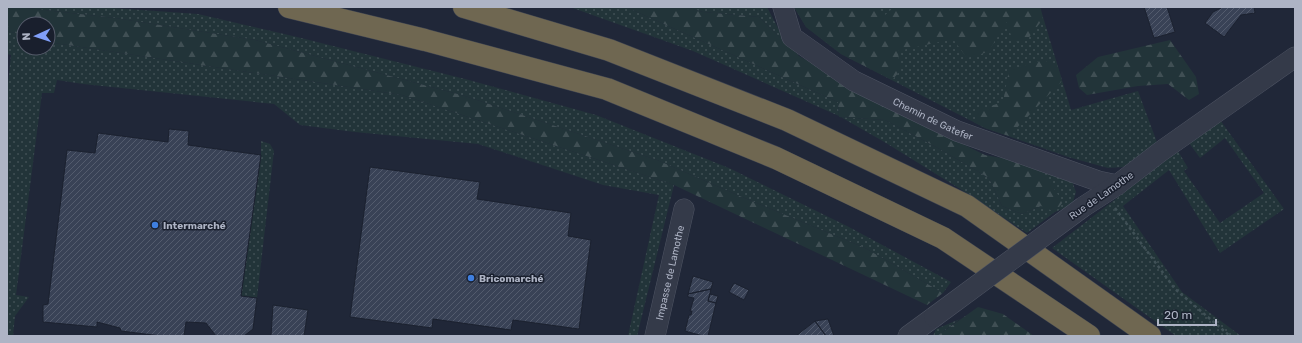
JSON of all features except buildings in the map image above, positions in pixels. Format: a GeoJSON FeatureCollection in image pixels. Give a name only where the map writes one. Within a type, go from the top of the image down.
{"type":"FeatureCollection","features":[{"type":"Feature","properties":{"kind":"highway"},"geometry":{"type":"LineString","coordinates":[[290,7],[425,40],[607,89],[776,158],[943,238],[1089,336]]}},
{"type":"Feature","properties":{"kind":"highway"},"geometry":{"type":"LineString","coordinates":[[464,7],[609,50],[795,123],[967,206],[1150,336]]}},
{"type":"Feature","properties":{"kind":"street","name":"Chemin de Gatefer"},"geometry":{"type":"LineString","coordinates":[[783,7],[792,37],[854,81],[958,131],[1098,181],[1110,189]]}},
{"type":"Feature","properties":{"kind":"street","name":"Rue de Lamothe"},"geometry":{"type":"LineString","coordinates":[[908,336],[1083,207],[1295,57]]}},
{"type":"Feature","properties":{"kind":"street","name":"Impasse de Lamothe"},"geometry":{"type":"LineString","coordinates":[[655,336],[684,209]]}},
{"type":"Feature","properties":{"kind":"path"},"geometry":{"type":"LineString","coordinates":[[1110,189],[1175,289],[1230,336]]}},
{"type":"Feature","properties":{"kind":"green space"},"geometry":{"type":"Polygon","coordinates":[[[7,7],[115,18],[255,40],[465,96],[657,160],[865,248],[943,293],[927,305],[674,185],[402,95],[56,43],[56,16],[16,16],[16,33],[7,31],[7,7]]]}},
{"type":"Feature","properties":{"kind":"green space"},"geometry":{"type":"Polygon","coordinates":[[[18,7],[99,7],[198,14],[465,79],[596,115],[729,168],[849,227],[951,282],[943,293],[865,248],[657,160],[465,96],[255,40],[115,18],[18,7]]]}},
{"type":"Feature","properties":{"kind":"green space"},"geometry":{"type":"Polygon","coordinates":[[[570,7],[626,7],[838,102],[839,116],[693,51],[570,7]]]}},
{"type":"Feature","properties":{"kind":"green space"},"geometry":{"type":"Polygon","coordinates":[[[626,7],[686,7],[703,12],[759,17],[799,56],[914,120],[985,155],[1034,164],[1046,177],[1063,202],[1055,212],[1041,206],[1022,214],[1002,206],[989,178],[938,148],[885,120],[839,117],[838,102],[626,7]]]}},
{"type":"Feature","properties":{"kind":"green space"},"geometry":{"type":"Polygon","coordinates":[[[686,7],[767,7],[778,28],[799,56],[759,17],[703,12],[686,7]]]}},
{"type":"Feature","properties":{"kind":"green space"},"geometry":{"type":"Polygon","coordinates":[[[794,7],[1040,7],[1071,110],[1138,91],[1158,145],[1124,167],[1108,168],[1068,157],[985,128],[841,54],[806,27],[794,7]]]}},
{"type":"Feature","properties":{"kind":"green space"},"geometry":{"type":"Polygon","coordinates":[[[794,7],[879,7],[884,16],[894,7],[1040,7],[1043,19],[1027,40],[1013,42],[1007,22],[988,52],[967,58],[953,39],[898,51],[900,71],[892,80],[841,54],[806,27],[794,7]]]}},
{"type":"Feature","properties":{"kind":"green space"},"geometry":{"type":"Polygon","coordinates":[[[7,31],[16,33],[16,56],[56,56],[56,43],[402,95],[674,185],[637,336],[628,336],[659,195],[603,185],[478,144],[300,125],[274,104],[57,80],[54,93],[42,93],[16,295],[29,297],[15,316],[13,336],[7,336],[7,93],[11,55],[7,54],[7,31]]]}},
{"type":"Feature","properties":{"kind":"green space"},"geometry":{"type":"Polygon","coordinates":[[[1170,40],[1196,77],[1199,94],[1189,100],[1168,84],[1138,86],[1087,95],[1079,88],[1076,75],[1098,57],[1170,40]]]}},
{"type":"Feature","properties":{"kind":"green space"},"geometry":{"type":"Polygon","coordinates":[[[1042,60],[1057,64],[1062,81],[1009,136],[985,128],[974,122],[978,110],[1003,102],[1009,70],[1042,60]]]}},
{"type":"Feature","properties":{"kind":"green space"},"geometry":{"type":"Polygon","coordinates":[[[841,117],[885,120],[938,148],[989,178],[1002,206],[1022,214],[1041,206],[1034,164],[1072,181],[1076,192],[1072,205],[1055,212],[1027,233],[965,192],[841,117]]]}},
{"type":"Feature","properties":{"kind":"green space"},"geometry":{"type":"Polygon","coordinates":[[[1220,120],[1284,209],[1220,253],[1169,170],[1123,206],[1182,292],[1241,336],[1176,336],[1052,248],[1178,151],[1188,168],[1184,171],[1220,223],[1264,193],[1225,138],[1200,158],[1189,143],[1220,120]]]}},
{"type":"Feature","properties":{"kind":"green space"},"geometry":{"type":"Polygon","coordinates":[[[261,141],[270,144],[274,151],[257,298],[241,296],[261,155],[261,141]]]}},
{"type":"Feature","properties":{"kind":"green space"},"geometry":{"type":"Polygon","coordinates":[[[978,307],[1003,314],[1034,336],[937,336],[978,307]]]}},
{"type":"Feature","properties":{"kind":"green space"},"geometry":{"type":"Polygon","coordinates":[[[960,319],[937,336],[933,336],[936,329],[960,319]]]}},
{"type":"Feature","properties":{"kind":"place","name":"Intermarché"},"geometry":{"type":"Point","coordinates":[155,225]}},
{"type":"Feature","properties":{"kind":"place","name":"Bricomarché"},"geometry":{"type":"Point","coordinates":[471,278]}}]}
